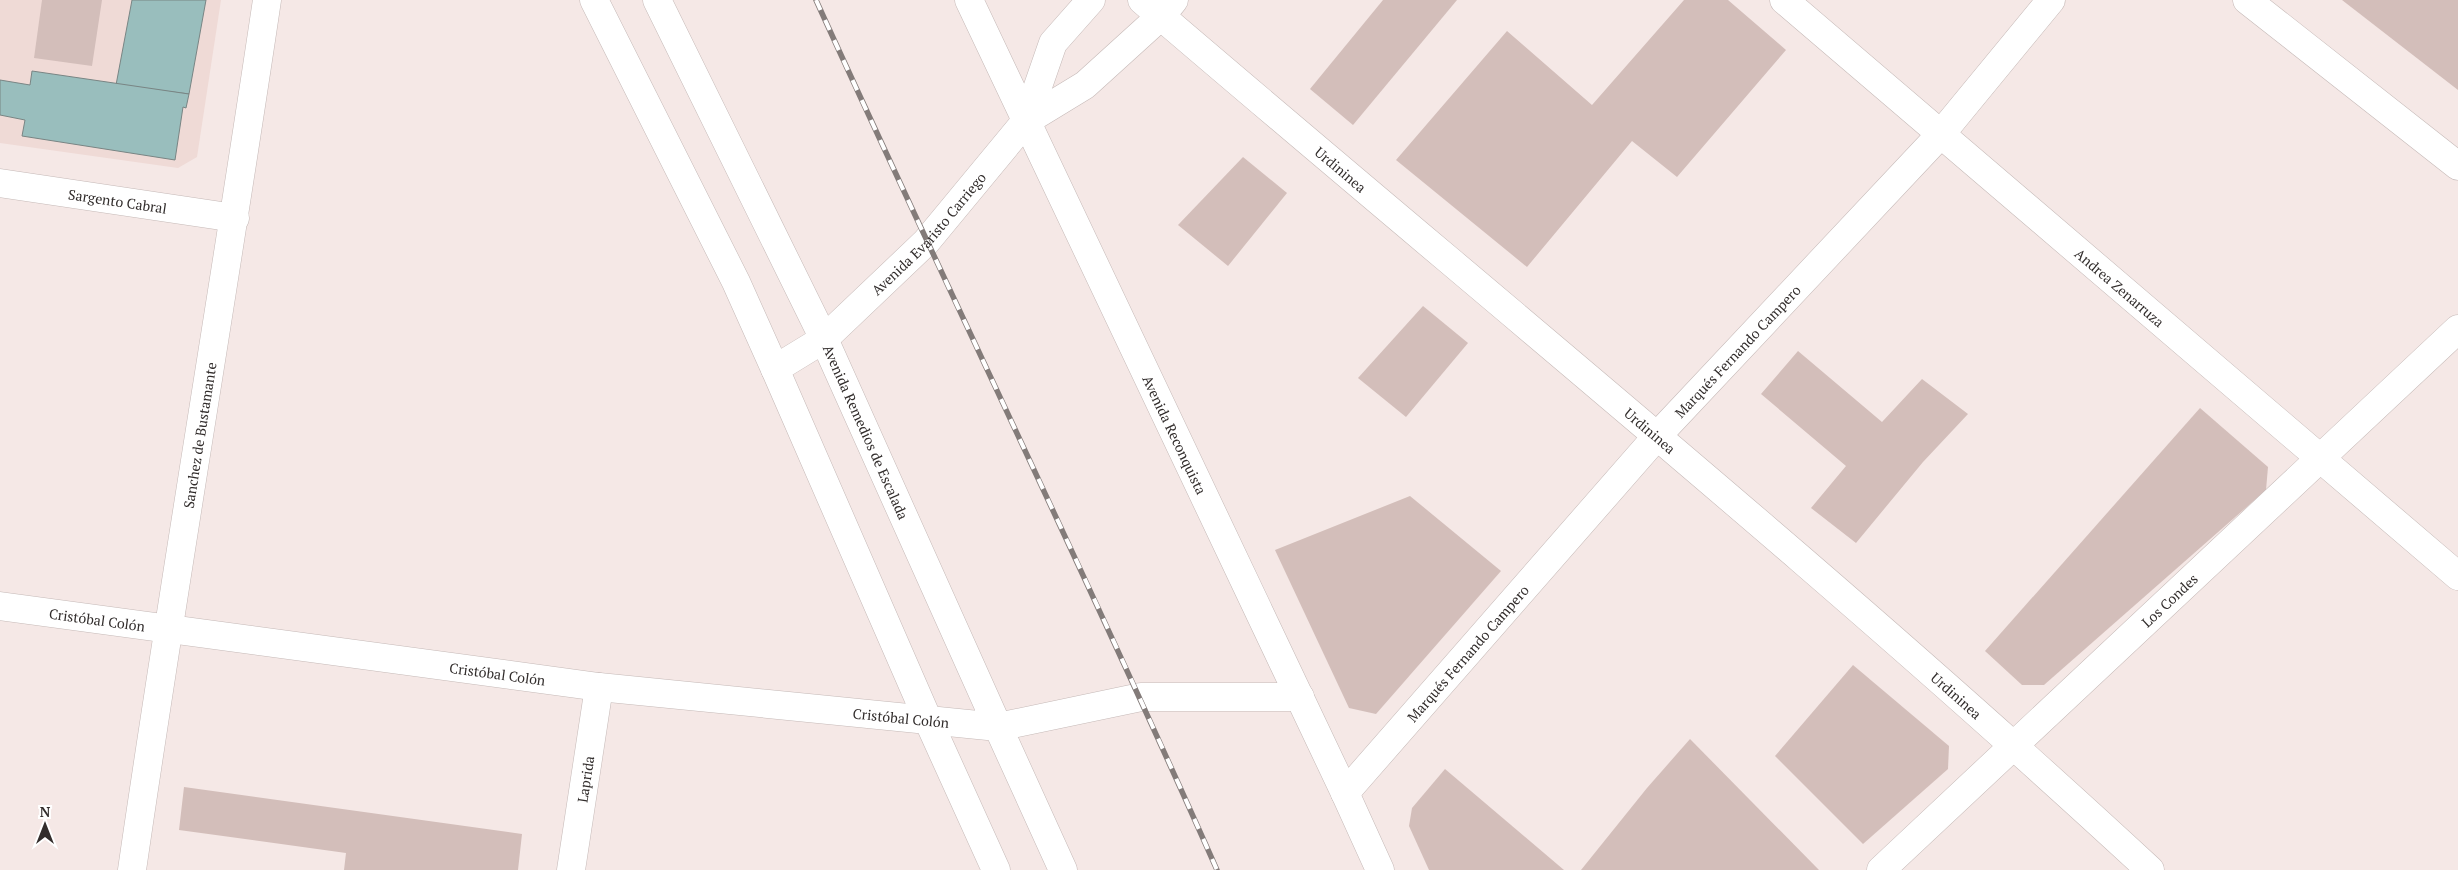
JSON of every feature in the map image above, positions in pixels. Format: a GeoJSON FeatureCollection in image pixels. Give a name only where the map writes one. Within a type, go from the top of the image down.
{"type":"FeatureCollection","features":[{"type":"Feature","properties":{"kind":"street","name":"Sanchez de Bustamante"},"geometry":{"type":"LineString","coordinates":[[132,870],[167,627],[234,218],[267,0]]}},
{"type":"Feature","properties":{"kind":"street"},"geometry":{"type":"LineString","coordinates":[[594,0],[736,282],[928,720],[996,870]]}},
{"type":"Feature","properties":{"kind":"street","name":"Avenida Remedios de Escalada"},"geometry":{"type":"LineString","coordinates":[[657,0],[824,339],[1063,870]]}},
{"type":"Feature","properties":{"kind":"street","name":"Avenida Reconquista"},"geometry":{"type":"LineString","coordinates":[[969,0],[1346,792],[1380,870]]}},
{"type":"Feature","properties":{"kind":"street","name":"Avenida Evaristo Carriego"},"geometry":{"type":"LineString","coordinates":[[1026,121],[1053,43],[1091,0]]}},
{"type":"Feature","properties":{"kind":"street","name":"Andrea Zenarruza"},"geometry":{"type":"LineString","coordinates":[[1784,0],[2458,576]]}},
{"type":"Feature","properties":{"kind":"street","name":"Marqués Fernando Campero"},"geometry":{"type":"LineString","coordinates":[[1346,792],[1658,434],[1940,135],[2051,0]]}},
{"type":"Feature","properties":{"kind":"street"},"geometry":{"type":"LineString","coordinates":[[2248,0],[2458,166]]}},
{"type":"Feature","properties":{"kind":"street","name":"Avenida Evaristo Carriego"},"geometry":{"type":"LineString","coordinates":[[774,369],[824,339],[926,242],[1026,121],[1085,85],[1159,5]]}},
{"type":"Feature","properties":{"kind":"street","name":"Urdininea"},"geometry":{"type":"LineString","coordinates":[[1159,5],[1658,434],[2014,744],[2150,870]]}},
{"type":"Feature","properties":{"kind":"street","name":"Sargento Cabral"},"geometry":{"type":"LineString","coordinates":[[0,183],[234,218]]}},
{"type":"Feature","properties":{"kind":"street","name":"Los Condes"},"geometry":{"type":"LineString","coordinates":[[1881,870],[2458,329]]}},
{"type":"Feature","properties":{"kind":"street","name":"Cristóbal Colón"},"geometry":{"type":"LineString","coordinates":[[0,606],[167,627],[600,687],[998,727],[1141,697],[1300,697]]}},
{"type":"Feature","properties":{"kind":"street","name":"Laprida"},"geometry":{"type":"LineString","coordinates":[[571,870],[600,687]]}},
{"type":"Feature","properties":{"kind":"shaded area"},"geometry":{"type":"Polygon","coordinates":[[[0,0],[221,0],[197,157],[178,168],[0,143],[0,0]]]}},
{"type":"Feature","properties":{"kind":"shaded area"},"geometry":{"type":"Polygon","coordinates":[[[42,0],[102,0],[92,66],[34,58],[42,0]]]}},
{"type":"Feature","properties":{"kind":"shaded area"},"geometry":{"type":"Polygon","coordinates":[[[1383,0],[1457,0],[1353,125],[1310,89],[1383,0]]]}},
{"type":"Feature","properties":{"kind":"shaded area"},"geometry":{"type":"Polygon","coordinates":[[[1684,0],[1728,0],[1786,50],[1677,177],[1632,141],[1527,267],[1396,160],[1507,31],[1592,105],[1684,0]]]}},
{"type":"Feature","properties":{"kind":"shaded area"},"geometry":{"type":"Polygon","coordinates":[[[2342,0],[2458,0],[2458,90],[2342,0]]]}},
{"type":"Feature","properties":{"kind":"shaded area"},"geometry":{"type":"Polygon","coordinates":[[[1243,157],[1287,193],[1228,266],[1178,225],[1243,157]]]}},
{"type":"Feature","properties":{"kind":"shaded area"},"geometry":{"type":"Polygon","coordinates":[[[1423,306],[1468,343],[1406,417],[1358,378],[1423,306]]]}},
{"type":"Feature","properties":{"kind":"shaded area"},"geometry":{"type":"Polygon","coordinates":[[[1798,351],[1882,422],[1922,379],[1968,414],[1923,462],[1856,543],[1811,508],[1846,466],[1761,394],[1798,351]]]}},
{"type":"Feature","properties":{"kind":"shaded area"},"geometry":{"type":"Polygon","coordinates":[[[2200,408],[2268,467],[2266,490],[2044,685],[2022,685],[1985,651],[2200,408]]]}},
{"type":"Feature","properties":{"kind":"shaded area"},"geometry":{"type":"Polygon","coordinates":[[[1410,496],[1501,571],[1376,714],[1349,708],[1275,550],[1410,496]]]}},
{"type":"Feature","properties":{"kind":"shaded area"},"geometry":{"type":"Polygon","coordinates":[[[1853,665],[1949,746],[1948,769],[1863,844],[1775,756],[1853,665]]]}},
{"type":"Feature","properties":{"kind":"shaded area"},"geometry":{"type":"Polygon","coordinates":[[[1690,739],[1819,870],[1581,870],[1647,788],[1690,739]]]}},
{"type":"Feature","properties":{"kind":"shaded area"},"geometry":{"type":"Polygon","coordinates":[[[1445,769],[1564,870],[1429,870],[1409,826],[1412,808],[1445,769]]]}},
{"type":"Feature","properties":{"kind":"shaded area"},"geometry":{"type":"Polygon","coordinates":[[[184,787],[522,834],[518,870],[344,870],[346,853],[179,830],[184,787]]]}},
{"type":"Feature","properties":{"kind":"building"},"geometry":{"type":"Polygon","coordinates":[[[132,0],[206,0],[189,94],[116,85],[132,0]]]}},
{"type":"Feature","properties":{"kind":"building"},"geometry":{"type":"Polygon","coordinates":[[[32,71],[189,94],[186,108],[183,107],[175,160],[22,136],[25,120],[0,115],[0,80],[30,85],[32,71]]]}},
{"type":"Feature","properties":{"kind":"railway"},"geometry":{"type":"LineString","coordinates":[[816,0],[1217,870]]}}]}
